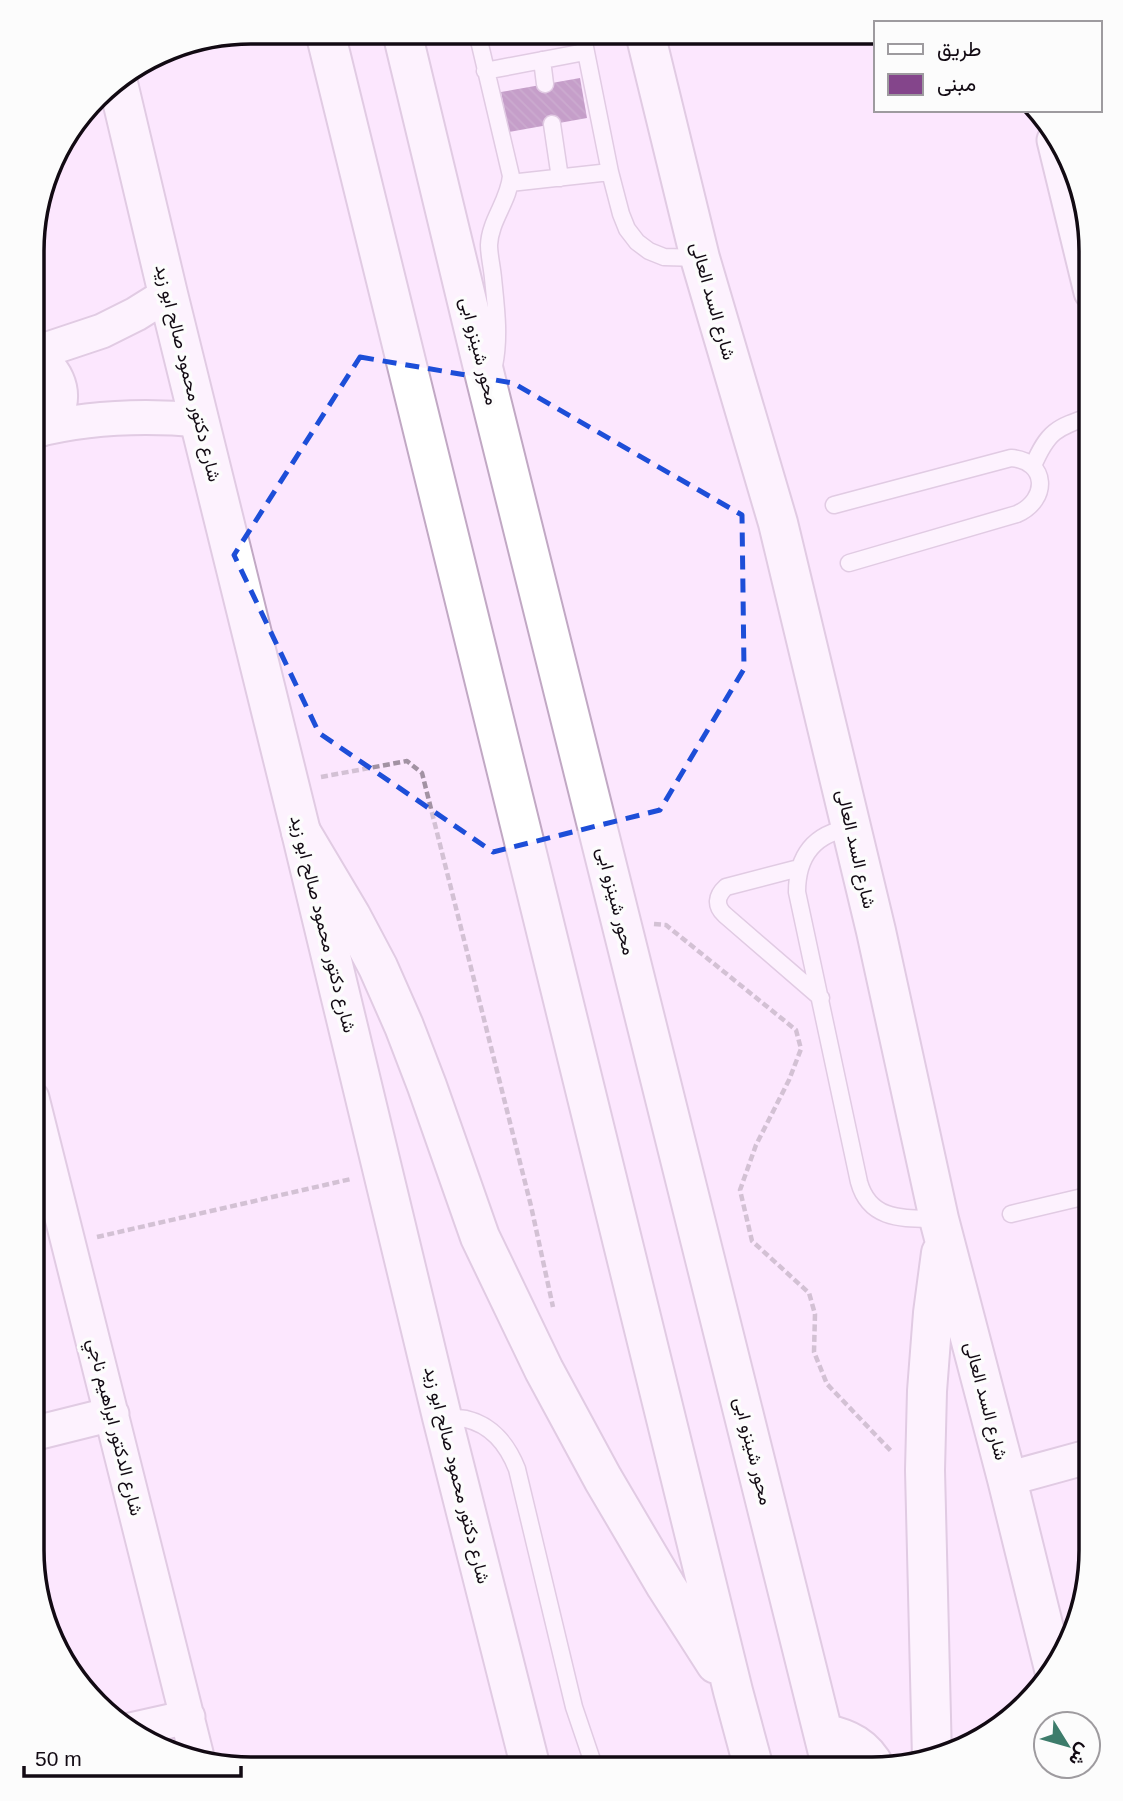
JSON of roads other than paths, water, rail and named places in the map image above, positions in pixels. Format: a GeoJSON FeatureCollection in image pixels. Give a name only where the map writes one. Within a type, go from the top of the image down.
{"type":"FeatureCollection","features":[{"type":"Feature","properties":{"kind":"main road"},"geometry":{"type":"LineString","coordinates":[[328,44],[751,1757]]}},
{"type":"Feature","properties":{"kind":"main road","name":"محور شينزو ابى"},"geometry":{"type":"LineString","coordinates":[[405,44],[828,1752]]}},
{"type":"Feature","properties":{"kind":"main road","name":"شارع السد العالى"},"geometry":{"type":"LineString","coordinates":[[648,44],[700,258],[778,523],[876,931],[941,1227],[1050,1654]]}},
{"type":"Feature","properties":{"kind":"main road","name":"شارع دكتور محمود صالح ابو زيد"},"geometry":{"type":"LineString","coordinates":[[120,91],[302,832],[442,1418],[528,1757]]}},
{"type":"Feature","properties":{"kind":"main road"},"geometry":{"type":"LineString","coordinates":[[302,832],[372,957],[404,1026],[480,1237],[544,1370],[603,1479],[733,1690]]}},
{"type":"Feature","properties":{"kind":"main road"},"geometry":{"type":"LineString","coordinates":[[932,1748],[926,1485],[927,1391],[941,1227]]}},
{"type":"Feature","properties":{"kind":"main road"},"geometry":{"type":"LineString","coordinates":[[828,1752],[838,1736],[852,1742],[869,1757]]}},
{"type":"Feature","properties":{"kind":"street"},"geometry":{"type":"LineString","coordinates":[[1063,171],[1079,238]]}},
{"type":"Feature","properties":{"kind":"street"},"geometry":{"type":"LineString","coordinates":[[44,352],[102,331],[168,294]]}},
{"type":"Feature","properties":{"kind":"street"},"geometry":{"type":"LineString","coordinates":[[44,363],[54,373],[61,393],[57,414],[44,425]]}},
{"type":"Feature","properties":{"kind":"street"},"geometry":{"type":"LineString","coordinates":[[44,429],[118,418],[200,420]]}},
{"type":"Feature","properties":{"kind":"street","name":"شارع الدكتور ابراهيم ناجي"},"geometry":{"type":"LineString","coordinates":[[44,1157],[113,1414],[195,1749]]}},
{"type":"Feature","properties":{"kind":"street"},"geometry":{"type":"LineString","coordinates":[[44,1431],[113,1414]]}},
{"type":"Feature","properties":{"kind":"street"},"geometry":{"type":"LineString","coordinates":[[1007,1479],[1079,1459]]}},
{"type":"Feature","properties":{"kind":"street"},"geometry":{"type":"LineString","coordinates":[[143,1727],[188,1717]]}},
{"type":"Feature","properties":{"kind":"lane"},"geometry":{"type":"LineString","coordinates":[[479,44],[510,170],[510,183],[494,220],[489,246],[498,339],[494,367],[486,380]]}},
{"type":"Feature","properties":{"kind":"lane"},"geometry":{"type":"LineString","coordinates":[[584,44],[610,172],[627,229],[636,242],[664,257],[700,258]]}},
{"type":"Feature","properties":{"kind":"lane"},"geometry":{"type":"LineString","coordinates":[[485,71],[585,52]]}},
{"type":"Feature","properties":{"kind":"lane"},"geometry":{"type":"LineString","coordinates":[[542,60],[545,84]]}},
{"type":"Feature","properties":{"kind":"lane"},"geometry":{"type":"LineString","coordinates":[[552,124],[560,178]]}},
{"type":"Feature","properties":{"kind":"lane"},"geometry":{"type":"LineString","coordinates":[[510,183],[610,172]]}},
{"type":"Feature","properties":{"kind":"lane"},"geometry":{"type":"LineString","coordinates":[[1033,466],[1041,448],[1053,432],[1079,420]]}},
{"type":"Feature","properties":{"kind":"lane"},"geometry":{"type":"LineString","coordinates":[[834,505],[1004,460],[1019,459],[1033,466],[1040,482],[1037,499],[1024,511],[849,563]]}},
{"type":"Feature","properties":{"kind":"lane"},"geometry":{"type":"LineString","coordinates":[[852,828],[837,830],[813,845],[799,868],[797,892],[862,1191],[881,1212],[941,1227]]}},
{"type":"Feature","properties":{"kind":"lane"},"geometry":{"type":"LineString","coordinates":[[799,868],[726,887],[718,898],[718,905],[725,915],[821,998]]}},
{"type":"Feature","properties":{"kind":"lane"},"geometry":{"type":"LineString","coordinates":[[1011,1214],[1079,1198]]}},
{"type":"Feature","properties":{"kind":"lane"},"geometry":{"type":"LineString","coordinates":[[442,1418],[467,1419],[480,1424],[501,1440],[510,1453],[517,1469],[575,1707],[591,1757]]}}]}
